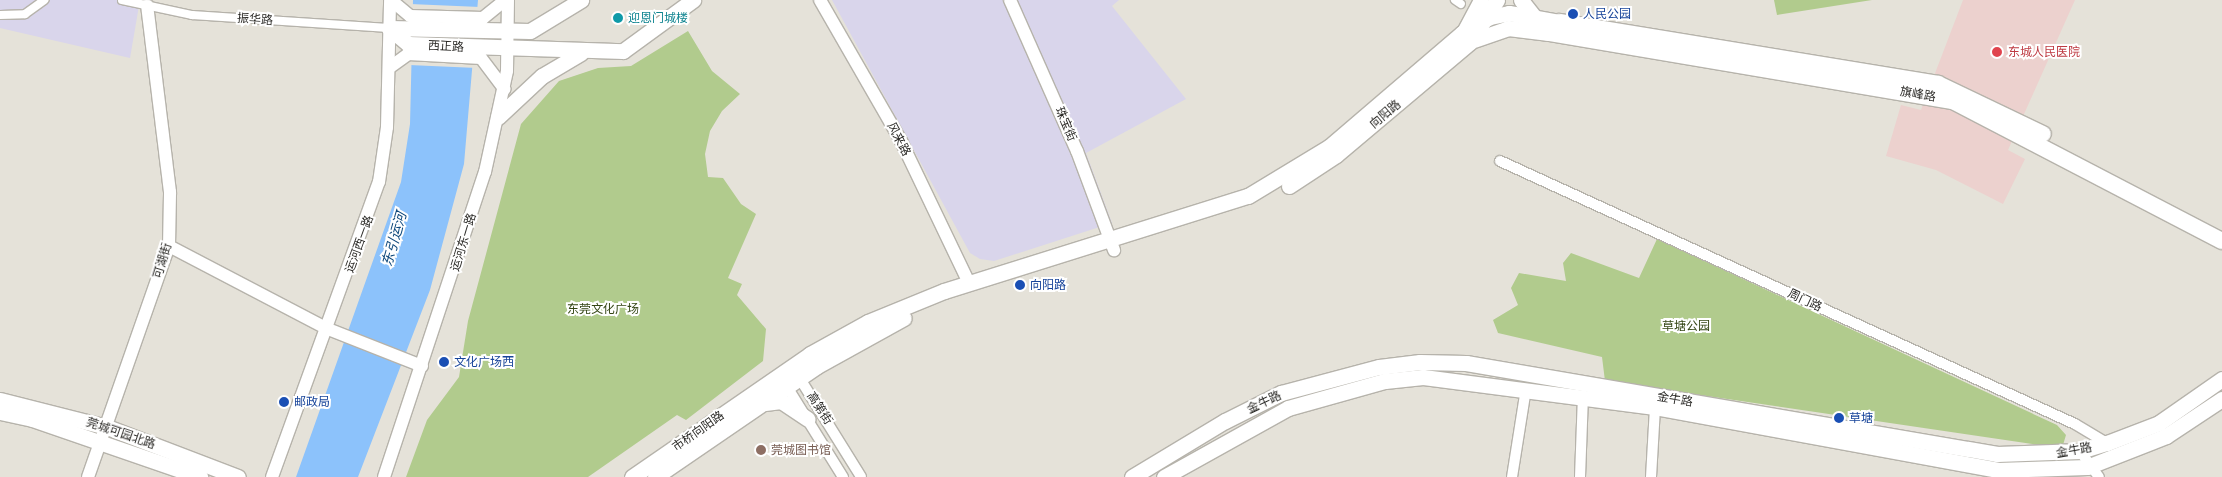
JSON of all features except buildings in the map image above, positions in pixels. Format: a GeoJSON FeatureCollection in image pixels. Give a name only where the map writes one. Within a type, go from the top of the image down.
{"type":"FeatureCollection","features":[{"type":"Feature","properties":{"kind":"main road","name":"西正路"},"geometry":{"type":"LineString","coordinates":[[389,28],[410,21],[483,25],[508,31],[537,30],[581,0]]}},
{"type":"Feature","properties":{"kind":"main road","name":"西正路"},"geometry":{"type":"LineString","coordinates":[[408,49],[482,52],[508,48],[582,52],[632,48],[693,0]]}},
{"type":"Feature","properties":{"kind":"main road"},"geometry":{"type":"LineString","coordinates":[[1466,38],[1481,0]]}},
{"type":"Feature","properties":{"kind":"main road"},"geometry":{"type":"LineString","coordinates":[[1466,38],[1490,17],[1497,0]]}},
{"type":"Feature","properties":{"kind":"main road"},"geometry":{"type":"LineString","coordinates":[[1522,0],[1533,16],[1557,30]]}},
{"type":"Feature","properties":{"kind":"main road"},"geometry":{"type":"LineString","coordinates":[[1532,0],[1557,30]]}},
{"type":"Feature","properties":{"kind":"main road"},"geometry":{"type":"LineString","coordinates":[[1490,17],[1533,16]]}},
{"type":"Feature","properties":{"kind":"main road"},"geometry":{"type":"LineString","coordinates":[[389,28],[408,49]]}},
{"type":"Feature","properties":{"kind":"main road"},"geometry":{"type":"LineString","coordinates":[[1466,38],[1508,28],[1557,30],[1583,34]]}},
{"type":"Feature","properties":{"kind":"main road","name":"旗峰路"},"geometry":{"type":"LineString","coordinates":[[1583,34],[1956,89],[2222,228]]}},
{"type":"Feature","properties":{"kind":"main road","name":"旗峰路"},"geometry":{"type":"LineString","coordinates":[[1583,34],[1953,101],[2222,241]]}},
{"type":"Feature","properties":{"kind":"main road","name":"向阳路"},"geometry":{"type":"LineString","coordinates":[[790,376],[873,332],[948,300],[1113,245],[1248,196],[1294,172],[1329,147],[1466,38]]}},
{"type":"Feature","properties":{"kind":"main road"},"geometry":{"type":"LineString","coordinates":[[498,117],[542,76],[582,52]]}},
{"type":"Feature","properties":{"kind":"main road","name":"向阳路"},"geometry":{"type":"LineString","coordinates":[[766,395],[868,322],[969,283],[1113,245]]}},
{"type":"Feature","properties":{"kind":"main road","name":"金牛路"},"geometry":{"type":"LineString","coordinates":[[1132,477],[1225,421],[1282,393],[1354,373],[1420,362],[1466,363],[1997,454],[2080,451],[2108,443],[2158,423],[2222,379]]}},
{"type":"Feature","properties":{"kind":"main road"},"geometry":{"type":"LineString","coordinates":[[1164,477],[1288,408],[1385,381],[1424,377],[1655,407],[1998,470],[2087,467],[2166,436],[2222,398]]}},
{"type":"Feature","properties":{"kind":"main road"},"geometry":{"type":"LineString","coordinates":[[766,395],[781,401],[808,419]]}},
{"type":"Feature","properties":{"kind":"main road","name":"市桥向阳路"},"geometry":{"type":"LineString","coordinates":[[632,477],[766,395]]}},
{"type":"Feature","properties":{"kind":"main road","name":"市桥向阳路"},"geometry":{"type":"LineString","coordinates":[[655,477],[766,395]]}},
{"type":"Feature","properties":{"kind":"main road","name":"莞城可园北路"},"geometry":{"type":"LineString","coordinates":[[0,400],[107,427],[238,477]]}},
{"type":"Feature","properties":{"kind":"main road","name":"莞城可园北路"},"geometry":{"type":"LineString","coordinates":[[0,412],[102,442],[200,477]]}},
{"type":"Feature","properties":{"kind":"street"},"geometry":{"type":"LineString","coordinates":[[0,15],[25,14],[44,0]]}},
{"type":"Feature","properties":{"kind":"street","name":"振华路"},"geometry":{"type":"LineString","coordinates":[[122,0],[192,14],[389,28]]}},
{"type":"Feature","properties":{"kind":"street"},"geometry":{"type":"LineString","coordinates":[[390,0],[410,21]]}},
{"type":"Feature","properties":{"kind":"street","name":"运河西一路"},"geometry":{"type":"LineString","coordinates":[[272,477],[328,329],[379,182],[389,68],[390,0]]}},
{"type":"Feature","properties":{"kind":"street"},"geometry":{"type":"LineString","coordinates":[[483,25],[506,0]]}},
{"type":"Feature","properties":{"kind":"street","name":"运河东一路"},"geometry":{"type":"LineString","coordinates":[[384,477],[471,216],[498,117],[504,89],[508,48],[506,0]]}},
{"type":"Feature","properties":{"kind":"street","name":"风来路"},"geometry":{"type":"LineString","coordinates":[[820,0],[900,141],[969,283]]}},
{"type":"Feature","properties":{"kind":"street","name":"珠宝街"},"geometry":{"type":"LineString","coordinates":[[1010,0],[1113,245]]}},
{"type":"Feature","properties":{"kind":"street","name":"可湖街"},"geometry":{"type":"LineString","coordinates":[[88,477],[102,442],[169,246],[170,192],[147,5]]}},
{"type":"Feature","properties":{"kind":"street"},"geometry":{"type":"LineString","coordinates":[[389,68],[408,49]]}},
{"type":"Feature","properties":{"kind":"street"},"geometry":{"type":"LineString","coordinates":[[482,52],[504,89]]}},
{"type":"Feature","properties":{"kind":"street","name":"周门路"},"geometry":{"type":"LineString","coordinates":[[1500,161],[2075,424],[2108,443]]}},
{"type":"Feature","properties":{"kind":"street"},"geometry":{"type":"LineString","coordinates":[[169,246],[328,329],[422,366]]}},
{"type":"Feature","properties":{"kind":"street","name":"高第街"},"geometry":{"type":"LineString","coordinates":[[790,376],[808,419],[843,477]]}},
{"type":"Feature","properties":{"kind":"street","name":"高第街"},"geometry":{"type":"LineString","coordinates":[[790,376],[861,477]]}},
{"type":"Feature","properties":{"kind":"street"},"geometry":{"type":"LineString","coordinates":[[1512,477],[1526,389]]}},
{"type":"Feature","properties":{"kind":"street"},"geometry":{"type":"LineString","coordinates":[[1580,477],[1583,397]]}},
{"type":"Feature","properties":{"kind":"street"},"geometry":{"type":"LineString","coordinates":[[1651,477],[1655,407]]}},
{"type":"Feature","properties":{"kind":"street"},"geometry":{"type":"LineString","coordinates":[[2080,451],[2087,467],[2099,477]]}},
{"type":"Feature","properties":{"kind":"shaded area"},"geometry":{"type":"Polygon","coordinates":[[[0,0],[140,0],[130,58],[0,28],[0,0]]]}},
{"type":"Feature","properties":{"kind":"shaded area"},"geometry":{"type":"Polygon","coordinates":[[[832,0],[1119,0],[1112,6],[1186,99],[1086,153],[1112,223],[994,261],[980,259],[970,253],[832,0]]]}},
{"type":"Feature","properties":{"kind":"shaded area","name":"东城人民医院"},"geometry":{"type":"Polygon","coordinates":[[[1963,0],[2075,0],[2008,150],[2025,159],[2003,204],[1936,170],[1886,156],[1901,105],[1921,110],[1963,0]]]}},
{"type":"Feature","properties":{"kind":"green space"},"geometry":{"type":"Polygon","coordinates":[[[1774,0],[1872,0],[1777,15],[1774,0]]]}},
{"type":"Feature","properties":{"kind":"green space","name":"东莞文化广场"},"geometry":{"type":"Polygon","coordinates":[[[688,31],[712,71],[740,94],[722,111],[710,131],[705,154],[708,177],[723,178],[741,204],[756,214],[728,278],[742,284],[737,295],[766,329],[763,361],[686,420],[677,415],[588,477],[406,477],[427,420],[459,377],[468,321],[521,124],[559,81],[598,68],[631,66],[688,31]]]}},
{"type":"Feature","properties":{"kind":"green space","name":"草塘公园"},"geometry":{"type":"Polygon","coordinates":[[[1657,239],[2057,425],[2066,435],[2063,445],[2053,447],[1605,381],[1602,357],[1498,333],[1493,320],[1518,305],[1511,288],[1519,273],[1566,281],[1563,263],[1571,253],[1639,278],[1657,239]]]}},
{"type":"Feature","properties":{"kind":"water","name":"东引运河"},"geometry":{"type":"Polygon","coordinates":[[[413,0],[478,0],[464,164],[430,290],[358,477],[296,477],[401,182],[410,124],[413,0]]]}},
{"type":"Feature","properties":{"kind":"pier"},"geometry":{"type":"Polygon","coordinates":[[[410,4],[480,7],[477,68],[409,65],[410,4]]]}},
{"type":"Feature","properties":{"kind":"place","name":"人民公园"},"geometry":{"type":"Point","coordinates":[1573,14]}},
{"type":"Feature","properties":{"kind":"place","name":"迎恩门城楼"},"geometry":{"type":"Point","coordinates":[618,18]}},
{"type":"Feature","properties":{"kind":"place","name":"东城人民医院"},"geometry":{"type":"Point","coordinates":[1997,52]}},
{"type":"Feature","properties":{"kind":"place","name":"向阳路"},"geometry":{"type":"Point","coordinates":[1020,285]}},
{"type":"Feature","properties":{"kind":"place","name":"文化广场西"},"geometry":{"type":"Point","coordinates":[444,362]}},
{"type":"Feature","properties":{"kind":"place","name":"邮政局"},"geometry":{"type":"Point","coordinates":[284,402]}},
{"type":"Feature","properties":{"kind":"place","name":"草塘"},"geometry":{"type":"Point","coordinates":[1839,418]}},
{"type":"Feature","properties":{"kind":"place","name":"莞城图书馆"},"geometry":{"type":"Point","coordinates":[761,450]}}]}
